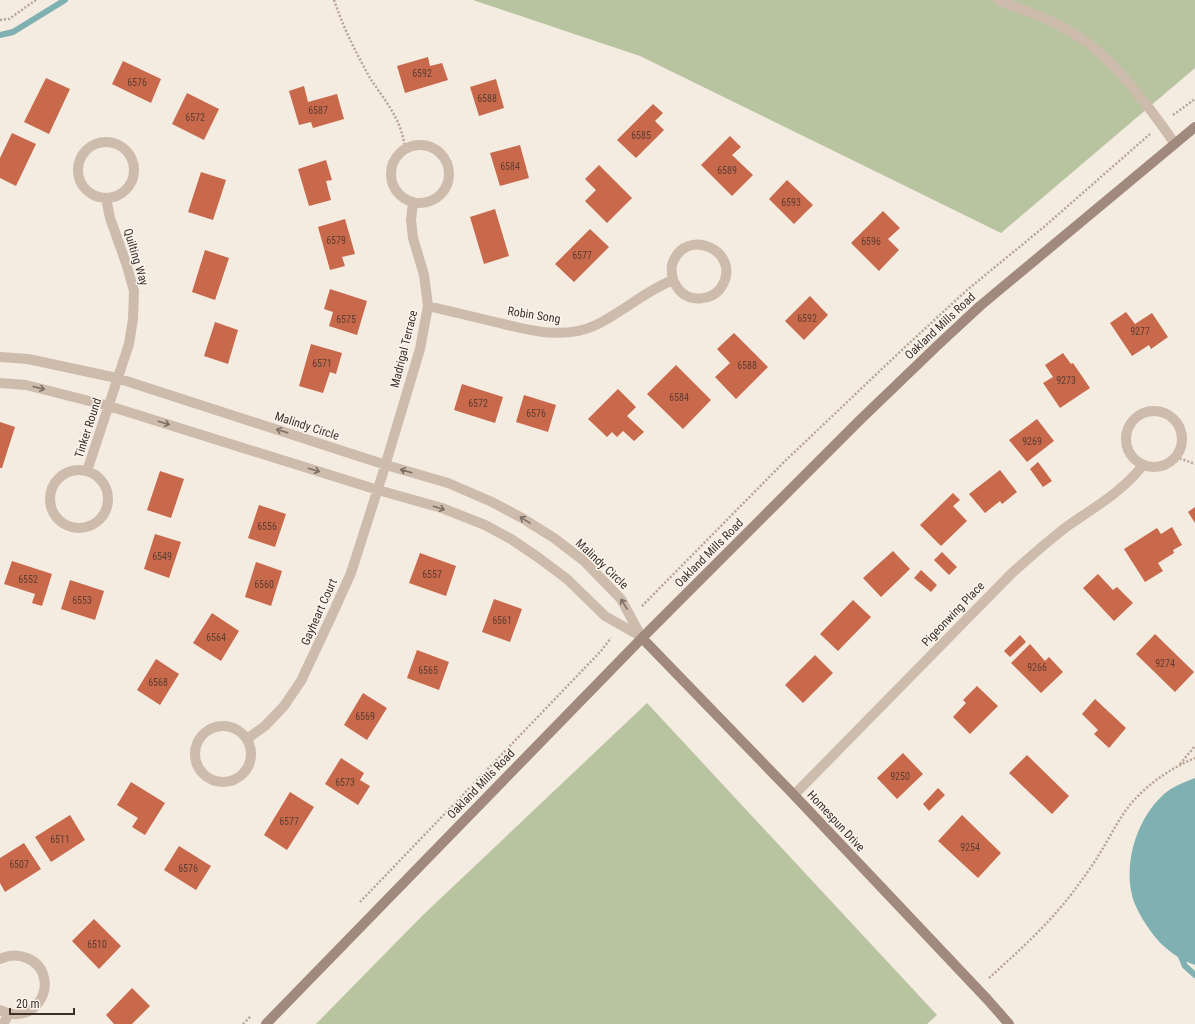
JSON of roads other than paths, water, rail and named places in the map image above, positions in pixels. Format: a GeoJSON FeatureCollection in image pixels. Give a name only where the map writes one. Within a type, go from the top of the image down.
{"type":"FeatureCollection","features":[{"type":"Feature","properties":{"kind":"street"},"geometry":{"type":"LineString","coordinates":[[998,0],[1054,23],[1088,44],[1130,85],[1162,124],[1175,144]]}},
{"type":"Feature","properties":{"kind":"street","name":"Oakland Mills Road"},"geometry":{"type":"LineString","coordinates":[[266,1024],[642,638],[861,419],[939,344],[998,291],[1195,127]]}},
{"type":"Feature","properties":{"kind":"street"},"geometry":{"type":"LineString","coordinates":[[106,141],[115,143],[130,155],[134,174],[124,191],[116,196],[106,198],[98,197],[86,190],[79,179],[77,170],[83,153],[89,147],[106,141]]}},
{"type":"Feature","properties":{"kind":"street"},"geometry":{"type":"LineString","coordinates":[[414,145],[432,147],[441,152],[450,170],[446,188],[440,196],[432,201],[422,203],[413,202],[404,198],[397,192],[391,173],[393,164],[398,155],[405,149],[414,145]]}},
{"type":"Feature","properties":{"kind":"street","name":"Quilting Way"},"geometry":{"type":"LineString","coordinates":[[106,198],[110,218],[126,262],[134,291],[133,320],[128,344],[113,393]]}},
{"type":"Feature","properties":{"kind":"street","name":"Madrigal Terrace"},"geometry":{"type":"LineString","coordinates":[[382,476],[420,349],[428,306],[424,275],[413,238],[411,220],[413,202]]}},
{"type":"Feature","properties":{"kind":"street"},"geometry":{"type":"LineString","coordinates":[[697,244],[708,246],[719,253],[724,260],[726,270],[725,280],[719,290],[711,296],[700,299],[690,297],[681,292],[673,280],[672,266],[677,254],[686,247],[697,244]]}},
{"type":"Feature","properties":{"kind":"street","name":"Robin Song"},"geometry":{"type":"LineString","coordinates":[[428,306],[524,329],[564,333],[578,331],[595,325],[615,314],[657,286],[673,280]]}},
{"type":"Feature","properties":{"kind":"street","name":"Malindy Circle"},"geometry":{"type":"LineString","coordinates":[[0,357],[28,359],[117,378],[386,465],[448,483],[492,502],[522,518],[554,538],[584,561],[621,599],[642,638]]}},
{"type":"Feature","properties":{"kind":"street"},"geometry":{"type":"LineString","coordinates":[[0,383],[26,385],[108,406],[378,490],[442,508],[485,525],[511,539],[567,579],[605,616],[642,638]]}},
{"type":"Feature","properties":{"kind":"street","name":"Tinker Round"},"geometry":{"type":"LineString","coordinates":[[87,471],[113,393]]}},
{"type":"Feature","properties":{"kind":"street"},"geometry":{"type":"LineString","coordinates":[[1148,411],[1162,412],[1170,416],[1178,424],[1182,434],[1181,447],[1176,457],[1166,465],[1159,467],[1143,466],[1134,460],[1130,454],[1126,446],[1125,436],[1130,423],[1138,414],[1148,411]]}},
{"type":"Feature","properties":{"kind":"street","name":"Pigeonwing Place"},"geometry":{"type":"LineString","coordinates":[[794,795],[1012,573],[1053,538],[1119,490],[1134,477],[1143,466]]}},
{"type":"Feature","properties":{"kind":"street","name":"Tinker Round"},"geometry":{"type":"LineString","coordinates":[[77,469],[87,471],[96,475],[103,481],[109,499],[108,508],[103,517],[97,523],[88,528],[79,529],[70,527],[61,522],[54,515],[50,505],[50,495],[53,485],[67,472],[77,469]]}},
{"type":"Feature","properties":{"kind":"street","name":"Gayheart Court"},"geometry":{"type":"LineString","coordinates":[[247,739],[265,726],[284,706],[301,681],[350,573],[382,476]]}},
{"type":"Feature","properties":{"kind":"street","name":"Homespun Drive"},"geometry":{"type":"LineString","coordinates":[[642,638],[794,795],[1009,1024]]}},
{"type":"Feature","properties":{"kind":"street"},"geometry":{"type":"LineString","coordinates":[[223,725],[236,729],[247,739],[251,747],[252,756],[249,765],[244,773],[233,780],[219,782],[211,780],[203,774],[198,767],[195,758],[195,748],[199,739],[205,732],[213,727],[223,725]]}},
{"type":"Feature","properties":{"kind":"street"},"geometry":{"type":"LineString","coordinates":[[0,959],[7,956],[16,955],[26,957],[34,962],[44,979],[42,998],[36,1006],[28,1012],[19,1014],[5,1012],[3,1024]]}},
{"type":"Feature","properties":{"kind":"water"},"geometry":{"type":"Polygon","coordinates":[[[1195,778],[1195,965],[1169,951],[1161,944],[1146,924],[1132,895],[1130,868],[1131,855],[1135,841],[1146,816],[1163,795],[1178,785],[1195,778]]]}},
{"type":"Feature","properties":{"kind":"waterway"},"geometry":{"type":"LineString","coordinates":[[0,35],[13,32],[65,0]]}},
{"type":"Feature","properties":{"kind":"waterway"},"geometry":{"type":"LineString","coordinates":[[1180,954],[1185,966],[1195,975]]}}]}
